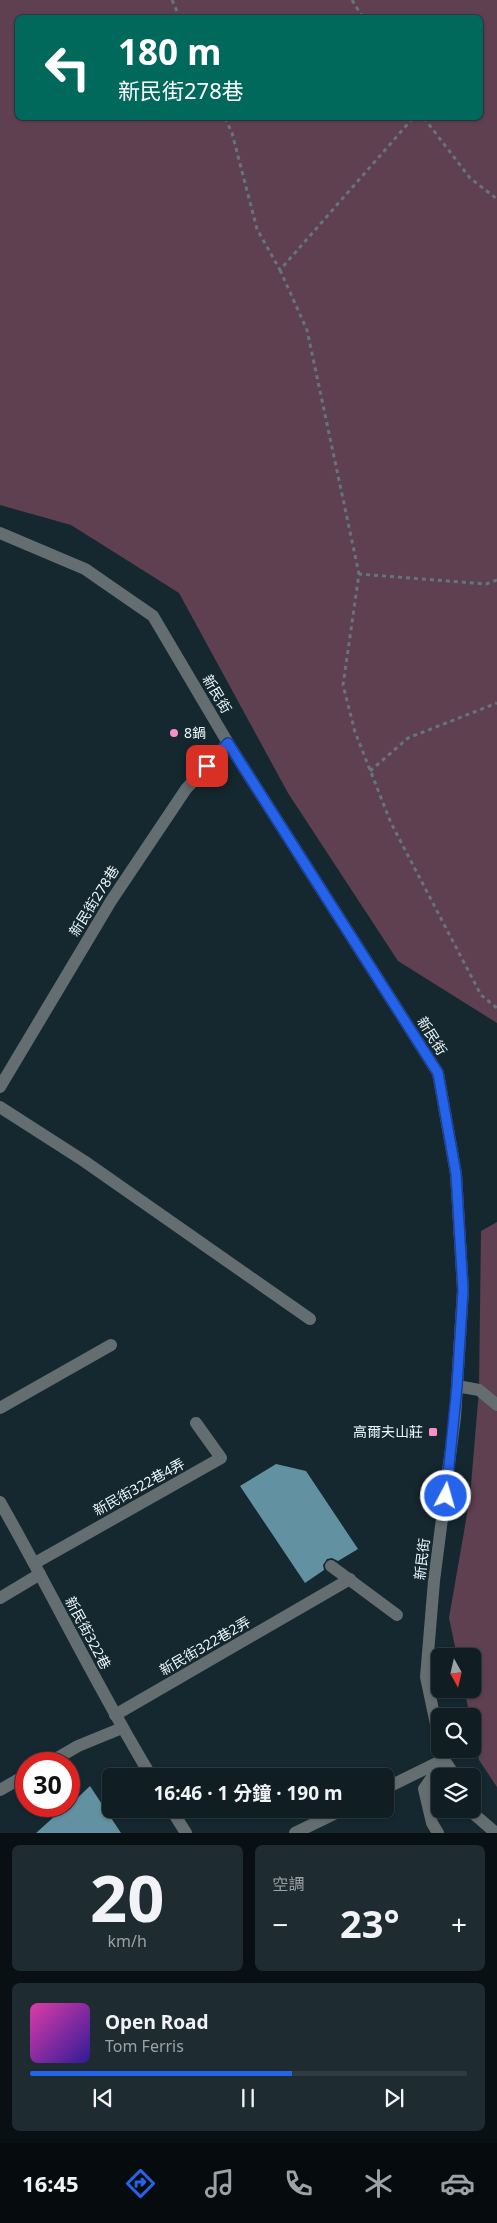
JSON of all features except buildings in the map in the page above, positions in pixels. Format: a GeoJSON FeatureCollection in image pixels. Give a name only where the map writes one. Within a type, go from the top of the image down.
{"type":"FeatureCollection","features":[{"type":"Feature","properties":{"kind":"street","name":"新民街"},"geometry":{"type":"LineString","coordinates":[[0,533],[84,569],[153,616],[228,743],[438,1073],[457,1183],[463,1290],[457,1386],[446,1496],[434,1581],[426,1677],[433,1708]]}},
{"type":"Feature","properties":{"kind":"street","name":"新民街278巷"},"geometry":{"type":"LineString","coordinates":[[0,1087],[111,901],[186,789],[228,743]]}},
{"type":"Feature","properties":{"kind":"street"},"geometry":{"type":"LineString","coordinates":[[0,1107],[84,1161],[310,1319]]}},
{"type":"Feature","properties":{"kind":"street"},"geometry":{"type":"LineString","coordinates":[[0,1408],[111,1345]]}},
{"type":"Feature","properties":{"kind":"street"},"geometry":{"type":"LineString","coordinates":[[457,1386],[479,1390],[497,1405]]}},
{"type":"Feature","properties":{"kind":"street","name":"新民街322巷4弄"},"geometry":{"type":"LineString","coordinates":[[37,1569],[221,1458],[196,1423]]}},
{"type":"Feature","properties":{"kind":"street","name":"新民街322巷"},"geometry":{"type":"LineString","coordinates":[[0,1502],[114,1715],[146,1768]]}},
{"type":"Feature","properties":{"kind":"street"},"geometry":{"type":"LineString","coordinates":[[331,1566],[397,1614]]}},
{"type":"Feature","properties":{"kind":"street"},"geometry":{"type":"LineString","coordinates":[[0,1598],[37,1569]]}},
{"type":"Feature","properties":{"kind":"street","name":"新民街322巷2弄"},"geometry":{"type":"LineString","coordinates":[[114,1715],[350,1580]]}},
{"type":"Feature","properties":{"kind":"street"},"geometry":{"type":"LineString","coordinates":[[68,1752],[122,1728]]}},
{"type":"Feature","properties":{"kind":"street"},"geometry":{"type":"LineString","coordinates":[[394,1783],[435,1758]]}},
{"type":"Feature","properties":{"kind":"street"},"geometry":{"type":"LineString","coordinates":[[438,1833],[432,1824],[424,1789],[440,1758]]}},
{"type":"Feature","properties":{"kind":"street"},"geometry":{"type":"LineString","coordinates":[[0,1790],[15,1781]]}},
{"type":"Feature","properties":{"kind":"street"},"geometry":{"type":"LineString","coordinates":[[177,1818],[186,1833]]}},
{"type":"Feature","properties":{"kind":"street"},"geometry":{"type":"LineString","coordinates":[[295,1833],[326,1818]]}},
{"type":"Feature","properties":{"kind":"street"},"geometry":{"type":"LineString","coordinates":[[478,1818],[496,1833]]}},
{"type":"Feature","properties":{"kind":"path"},"geometry":{"type":"LineString","coordinates":[[172,0],[179,15]]}},
{"type":"Feature","properties":{"kind":"path"},"geometry":{"type":"LineString","coordinates":[[352,0],[361,15]]}},
{"type":"Feature","properties":{"kind":"path"},"geometry":{"type":"LineString","coordinates":[[226,120],[232,133],[257,229],[280,270],[307,330],[358,574],[343,685],[355,732],[391,823],[481,995],[497,1008]]}},
{"type":"Feature","properties":{"kind":"path"},"geometry":{"type":"LineString","coordinates":[[280,270],[410,120]]}},
{"type":"Feature","properties":{"kind":"path"},"geometry":{"type":"LineString","coordinates":[[426,120],[470,178],[497,199]]}},
{"type":"Feature","properties":{"kind":"path"},"geometry":{"type":"LineString","coordinates":[[358,574],[486,584],[497,580]]}},
{"type":"Feature","properties":{"kind":"path"},"geometry":{"type":"LineString","coordinates":[[370,771],[408,738],[497,703]]}},
{"type":"Feature","properties":{"kind":"shaded area"},"geometry":{"type":"Polygon","coordinates":[[[0,0],[497,0],[497,1023],[398,961],[288,793],[179,593],[71,525],[0,505],[0,0]]]}},
{"type":"Feature","properties":{"kind":"shaded area"},"geometry":{"type":"Polygon","coordinates":[[[497,1222],[497,1787],[479,1760],[479,1758],[481,1758],[481,1708],[468,1708],[466,1698],[481,1698],[481,1648],[455,1648],[449,1618],[470,1497],[479,1390],[481,1231],[497,1222]]]}},
{"type":"Feature","properties":{"kind":"place","name":"8鍋"},"geometry":{"type":"Point","coordinates":[174,733]}},
{"type":"Feature","properties":{"kind":"place","name":"高爾夫山莊"},"geometry":{"type":"Point","coordinates":[433,1432]}},
{"type":"Feature","properties":{"kind":"route"},"geometry":{"type":"LineString","coordinates":[[207,766],[228,743],[438,1073],[456,1174],[463,1290],[455,1417],[446,1496]]}}]}
